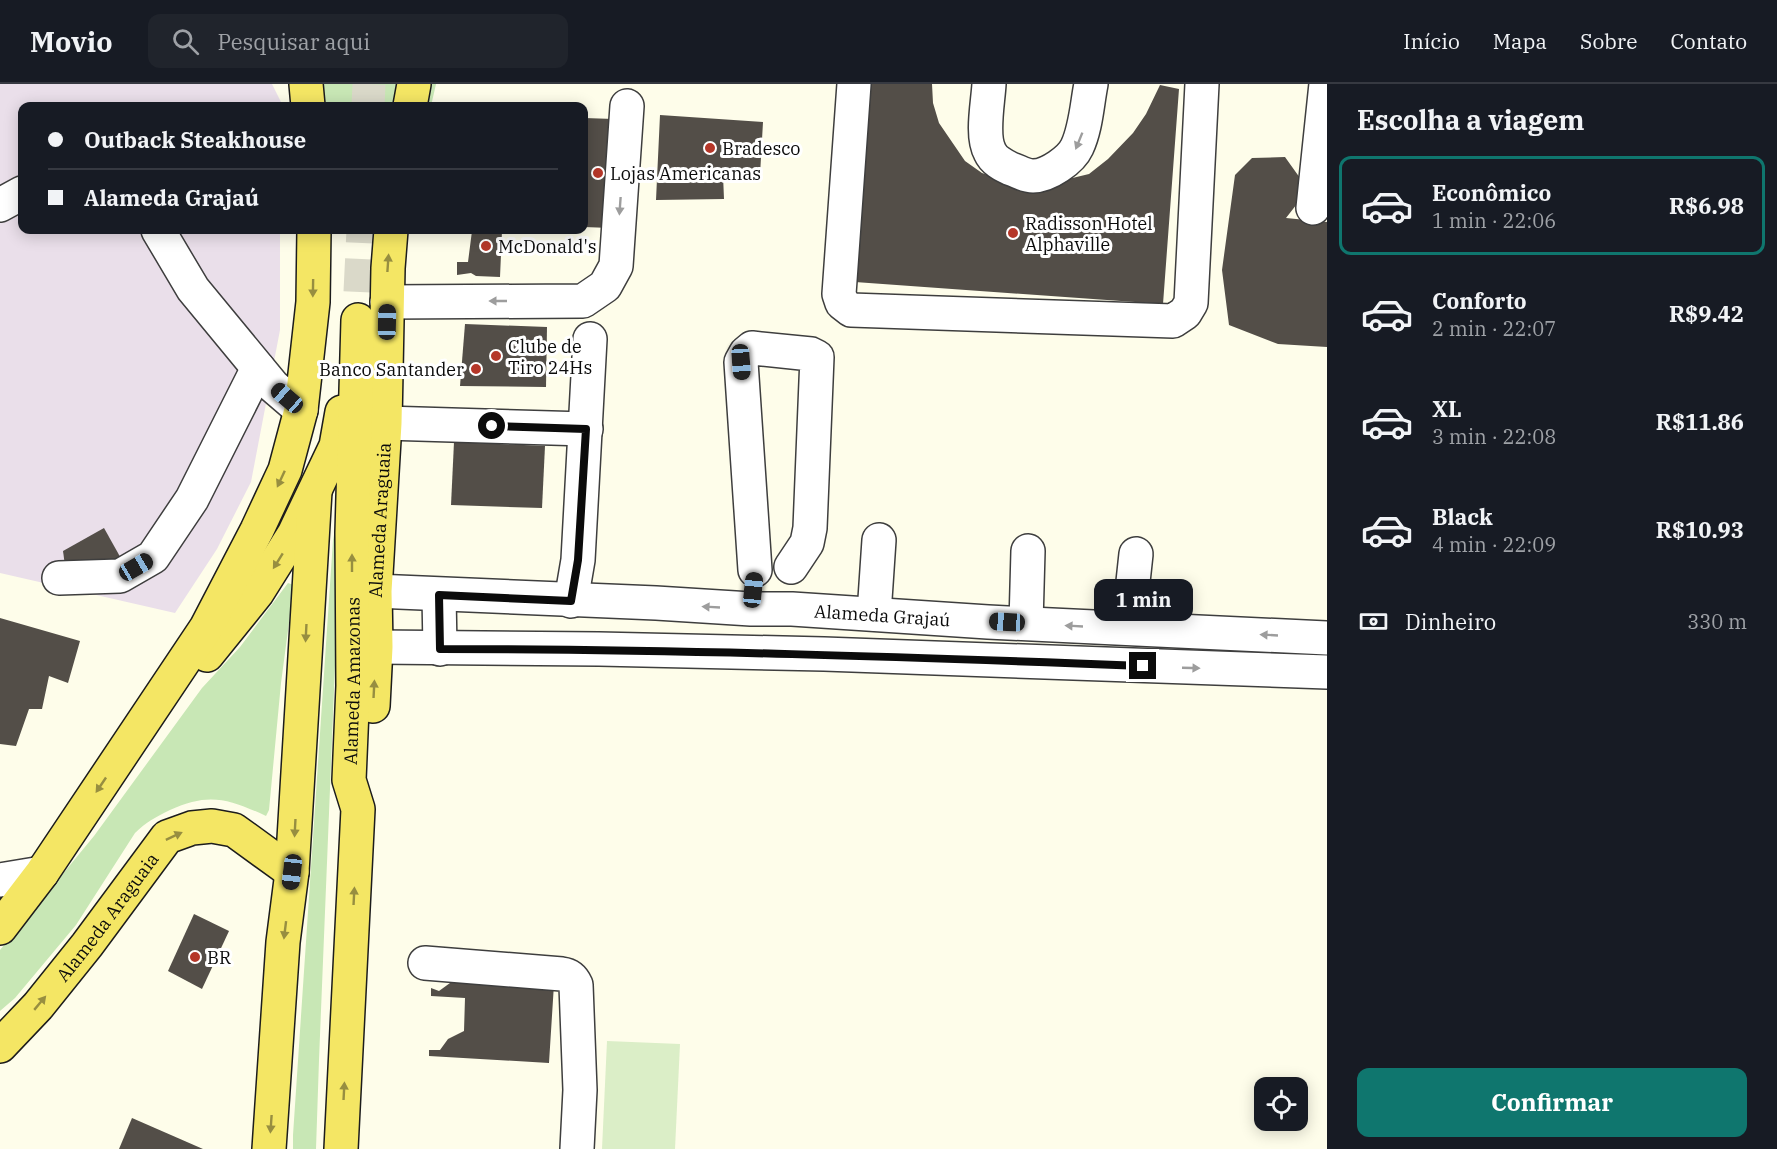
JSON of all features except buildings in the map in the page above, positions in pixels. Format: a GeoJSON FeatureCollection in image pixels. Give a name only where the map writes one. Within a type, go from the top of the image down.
{"type":"FeatureCollection","features":[{"type":"Feature","properties":{"kind":"main road"},"geometry":{"type":"LineString","coordinates":[[306,84],[308,102]]}},
{"type":"Feature","properties":{"kind":"main road"},"geometry":{"type":"LineString","coordinates":[[411,102],[414,84]]}},
{"type":"Feature","properties":{"kind":"main road","name":"Alameda Araguaia"},"geometry":{"type":"LineString","coordinates":[[0,928],[42,873],[206,628],[258,530],[285,470],[301,410],[313,302],[314,234]]}},
{"type":"Feature","properties":{"kind":"main road","name":"Alameda Araguaia"},"geometry":{"type":"LineString","coordinates":[[133,736],[185,681],[233,625],[257,593],[294,534],[336,446],[368,304],[390,234]]}},
{"type":"Feature","properties":{"kind":"main road","name":"Alameda Araguaia"},"geometry":{"type":"LineString","coordinates":[[358,809],[369,751],[376,647],[375,591],[385,423],[368,304]]}},
{"type":"Feature","properties":{"kind":"main road","name":"Alameda Amazonas"},"geometry":{"type":"LineString","coordinates":[[341,1149],[358,809],[349,780],[353,686],[352,533],[368,304]]}},
{"type":"Feature","properties":{"kind":"main road"},"geometry":{"type":"LineString","coordinates":[[269,1149],[283,942],[292,872],[315,491]]}},
{"type":"Feature","properties":{"kind":"main road","name":"Alameda Araguaia"},"geometry":{"type":"LineString","coordinates":[[0,1046],[38,1006],[167,837],[192,828],[212,826],[234,830],[292,872]]}},
{"type":"Feature","properties":{"kind":"street"},"geometry":{"type":"LineString","coordinates":[[854,84],[839,294],[842,303],[851,310],[1173,321],[1185,314],[1191,303],[1202,84]]}},
{"type":"Feature","properties":{"kind":"street"},"geometry":{"type":"LineString","coordinates":[[989,84],[986,139],[990,153],[999,164],[1025,175],[1034,176],[1047,172],[1068,158],[1076,149],[1082,134],[1091,84]]}},
{"type":"Feature","properties":{"kind":"street"},"geometry":{"type":"LineString","coordinates":[[1313,208],[1326,84]]}},
{"type":"Feature","properties":{"kind":"street"},"geometry":{"type":"LineString","coordinates":[[368,304],[583,301],[605,286],[616,266],[627,106]]}},
{"type":"Feature","properties":{"kind":"street"},"geometry":{"type":"LineString","coordinates":[[0,206],[18,195]]}},
{"type":"Feature","properties":{"kind":"street"},"geometry":{"type":"LineString","coordinates":[[160,234],[194,289],[273,386],[301,410]]}},
{"type":"Feature","properties":{"kind":"street"},"geometry":{"type":"LineString","coordinates":[[571,601],[578,560],[590,339]]}},
{"type":"Feature","properties":{"kind":"street"},"geometry":{"type":"LineString","coordinates":[[751,609],[755,570],[741,362],[752,348],[811,354],[817,357],[810,528],[807,543],[791,567],[792,609]]}},
{"type":"Feature","properties":{"kind":"street"},"geometry":{"type":"LineString","coordinates":[[59,578],[120,576],[153,557],[192,500],[258,368]]}},
{"type":"Feature","properties":{"kind":"street"},"geometry":{"type":"LineString","coordinates":[[385,423],[586,429]]}},
{"type":"Feature","properties":{"kind":"street"},"geometry":{"type":"LineString","coordinates":[[874,614],[879,540]]}},
{"type":"Feature","properties":{"kind":"street"},"geometry":{"type":"LineString","coordinates":[[1025,661],[1041,640],[1041,633],[1031,624],[1028,551]]}},
{"type":"Feature","properties":{"kind":"street"},"geometry":{"type":"LineString","coordinates":[[1128,628],[1136,554]]}},
{"type":"Feature","properties":{"kind":"street"},"geometry":{"type":"LineString","coordinates":[[755,570],[791,567]]}},
{"type":"Feature","properties":{"kind":"street","name":"Alameda Grajaú"},"geometry":{"type":"LineString","coordinates":[[375,591],[792,609],[1031,624],[1327,638]]}},
{"type":"Feature","properties":{"kind":"street"},"geometry":{"type":"LineString","coordinates":[[439,595],[440,649]]}},
{"type":"Feature","properties":{"kind":"street"},"geometry":{"type":"LineString","coordinates":[[376,647],[623,649],[824,654],[1327,672]]}},
{"type":"Feature","properties":{"kind":"street"},"geometry":{"type":"LineString","coordinates":[[0,880],[42,873]]}},
{"type":"Feature","properties":{"kind":"street"},"geometry":{"type":"LineString","coordinates":[[425,963],[562,974],[573,979],[576,985],[580,1090],[577,1149]]}},
{"type":"Feature","properties":{"kind":"shaded area"},"geometry":{"type":"Polygon","coordinates":[[[0,84],[272,84],[281,102],[18,102],[18,234],[280,234],[280,330],[251,482],[217,549],[175,613],[0,573],[0,84]]]}},
{"type":"Feature","properties":{"kind":"green space"},"geometry":{"type":"Polygon","coordinates":[[[290,84],[436,84],[432,102],[297,102],[290,84]]]}},
{"type":"Feature","properties":{"kind":"green space"},"geometry":{"type":"Polygon","coordinates":[[[340,503],[316,1149],[293,1149],[333,540],[340,503]]]}},
{"type":"Feature","properties":{"kind":"green space"},"geometry":{"type":"Polygon","coordinates":[[[288,583],[294,585],[281,683],[269,810],[266,816],[241,805],[208,800],[184,804],[147,823],[135,833],[76,925],[15,998],[0,1011],[0,950],[94,836],[202,688],[240,647],[288,583]]]}},
{"type":"Feature","properties":{"kind":"green space"},"geometry":{"type":"Polygon","coordinates":[[[607,1041],[680,1044],[675,1149],[602,1149],[607,1041]]]}},
{"type":"Feature","properties":{"kind":"tunnel"},"geometry":{"type":"LineString","coordinates":[[368,102],[369,84]]}},
{"type":"Feature","properties":{"kind":"tunnel"},"geometry":{"type":"LineString","coordinates":[[360,292],[363,234]]}},
{"type":"Feature","properties":{"kind":"place","name":"Bradesco"},"geometry":{"type":"Point","coordinates":[710,148]}},
{"type":"Feature","properties":{"kind":"place","name":"Lojas Americanas"},"geometry":{"type":"Point","coordinates":[598,173]}},
{"type":"Feature","properties":{"kind":"place","name":"Radisson Hotel Alphaville"},"geometry":{"type":"Point","coordinates":[1013,233]}},
{"type":"Feature","properties":{"kind":"place","name":"McDonald's"},"geometry":{"type":"Point","coordinates":[486,246]}},
{"type":"Feature","properties":{"kind":"place","name":"Clube de Tiro 24Hs"},"geometry":{"type":"Point","coordinates":[496,356]}},
{"type":"Feature","properties":{"kind":"place","name":"Banco Santander"},"geometry":{"type":"Point","coordinates":[476,369]}},
{"type":"Feature","properties":{"kind":"place","name":"BR"},"geometry":{"type":"Point","coordinates":[195,957]}},
{"type":"Feature","properties":{"kind":"route"},"geometry":{"type":"LineString","coordinates":[[492,426],[586,429],[578,560],[571,601],[439,595],[440,649],[801,653],[1143,666]]}}]}
